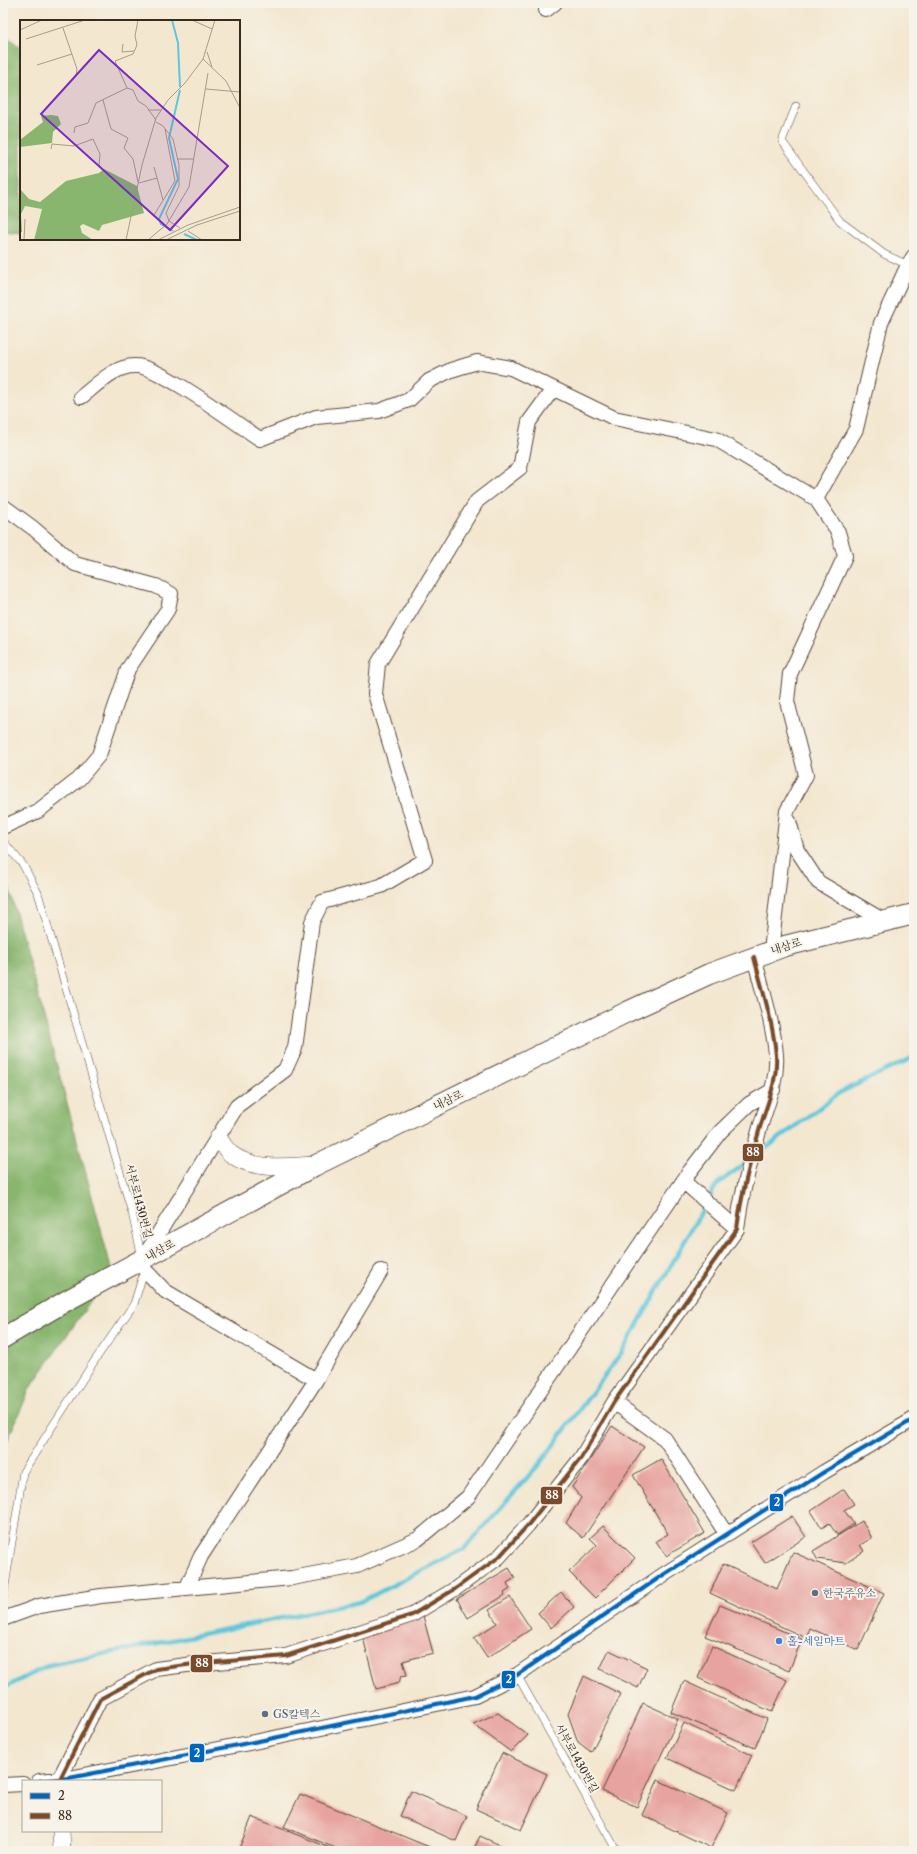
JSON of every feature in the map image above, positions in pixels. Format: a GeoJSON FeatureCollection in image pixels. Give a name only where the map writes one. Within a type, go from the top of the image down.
{"type":"FeatureCollection","features":[{"type":"Feature","properties":{"kind":"main road","name":"내삼로"},"geometry":{"type":"LineString","coordinates":[[3,1338],[144,1265],[317,1164],[627,1012],[709,974],[763,954],[914,914]]}},
{"type":"Feature","properties":{"kind":"street"},"geometry":{"type":"LineString","coordinates":[[816,499],[856,429],[881,323],[911,261]]}},
{"type":"Feature","properties":{"kind":"street"},"geometry":{"type":"LineString","coordinates":[[59,1780],[100,1699],[156,1670],[194,1664],[286,1656],[412,1615],[455,1589],[499,1558],[528,1525],[582,1458],[614,1402],[733,1225],[759,1129],[773,1090],[776,1056],[770,1019],[763,954],[787,811],[806,775],[787,701],[790,674],[845,556],[838,532],[816,499],[716,440],[614,418],[511,368],[477,362],[451,370],[429,381],[409,400],[379,411],[316,417],[260,439],[159,373],[136,366],[114,371],[81,397]]}},
{"type":"Feature","properties":{"kind":"street"},"geometry":{"type":"LineString","coordinates":[[316,1380],[165,1291],[144,1265],[237,1106],[284,1070],[296,1048],[312,922],[322,902],[381,886],[425,860],[375,694],[378,664],[477,501],[520,468],[529,422],[552,389]]}},
{"type":"Feature","properties":{"kind":"street"},"geometry":{"type":"LineString","coordinates":[[3,506],[33,528],[75,564],[156,586],[171,594],[168,609],[128,669],[99,755],[79,779],[38,811],[3,827]]}},
{"type":"Feature","properties":{"kind":"street"},"geometry":{"type":"LineString","coordinates":[[787,811],[797,850],[818,882],[884,921]]}},
{"type":"Feature","properties":{"kind":"street"},"geometry":{"type":"LineString","coordinates":[[3,1618],[39,1606],[85,1598],[292,1578],[357,1566],[418,1539],[468,1496],[683,1181],[720,1132],[749,1104],[773,1090]]}},
{"type":"Feature","properties":{"kind":"street"},"geometry":{"type":"LineString","coordinates":[[218,1137],[230,1154],[242,1161],[274,1167],[317,1164]]}},
{"type":"Feature","properties":{"kind":"street"},"geometry":{"type":"LineString","coordinates":[[683,1181],[733,1225]]}},
{"type":"Feature","properties":{"kind":"street"},"geometry":{"type":"LineString","coordinates":[[187,1587],[201,1556],[316,1380],[381,1271]]}},
{"type":"Feature","properties":{"kind":"street"},"geometry":{"type":"LineString","coordinates":[[614,1402],[665,1438],[727,1535]]}},
{"type":"Feature","properties":{"kind":"street"},"geometry":{"type":"LineString","coordinates":[[59,1780],[269,1739],[476,1696],[518,1675],[660,1577],[824,1472],[914,1419]]}},
{"type":"Feature","properties":{"kind":"street"},"geometry":{"type":"LineString","coordinates":[[3,1784],[22,1784]]}},
{"type":"Feature","properties":{"kind":"street"},"geometry":{"type":"LineString","coordinates":[[61,1832],[62,1851]]}},
{"type":"Feature","properties":{"kind":"lane"},"geometry":{"type":"LineString","coordinates":[[796,106],[782,141],[840,221],[884,254],[911,261]]}},
{"type":"Feature","properties":{"kind":"lane","name":"서부로1430번길"},"geometry":{"type":"LineString","coordinates":[[3,841],[23,864],[38,893],[132,1213],[144,1265]]}},
{"type":"Feature","properties":{"kind":"lane"},"geometry":{"type":"LineString","coordinates":[[3,1599],[23,1472],[95,1360],[134,1304],[144,1265]]}},
{"type":"Feature","properties":{"kind":"lane","name":"서부로1430번길"},"geometry":{"type":"LineString","coordinates":[[518,1675],[617,1851]]}},
{"type":"Feature","properties":{"kind":"green space"},"geometry":{"type":"Polygon","coordinates":[[[3,33],[20,47],[20,233],[3,231],[3,33]]]}},
{"type":"Feature","properties":{"kind":"green space"},"geometry":{"type":"Polygon","coordinates":[[[3,886],[9,887],[112,1271],[30,1388],[3,1451],[3,886]]]}},
{"type":"Feature","properties":{"kind":"building"},"geometry":{"type":"Polygon","coordinates":[[[612,1426],[644,1447],[583,1538],[566,1523],[581,1498],[572,1487],[612,1426]]]}},
{"type":"Feature","properties":{"kind":"building"},"geometry":{"type":"Polygon","coordinates":[[[661,1459],[705,1533],[666,1556],[656,1541],[668,1534],[633,1475],[661,1459]]]}},
{"type":"Feature","properties":{"kind":"building"},"geometry":{"type":"Polygon","coordinates":[[[844,1489],[854,1504],[844,1510],[854,1524],[837,1535],[829,1523],[822,1528],[811,1511],[844,1489]]]}},
{"type":"Feature","properties":{"kind":"building"},"geometry":{"type":"Polygon","coordinates":[[[792,1516],[806,1537],[765,1563],[751,1542],[792,1516]]]}},
{"type":"Feature","properties":{"kind":"building"},"geometry":{"type":"Polygon","coordinates":[[[862,1521],[872,1538],[860,1545],[864,1551],[846,1563],[817,1559],[813,1551],[862,1521]]]}},
{"type":"Feature","properties":{"kind":"building"},"geometry":{"type":"Polygon","coordinates":[[[603,1526],[635,1558],[595,1598],[569,1572],[597,1545],[590,1538],[603,1526]]]}},
{"type":"Feature","properties":{"kind":"building"},"geometry":{"type":"Polygon","coordinates":[[[793,1552],[884,1593],[858,1650],[810,1628],[806,1638],[710,1593],[723,1564],[777,1589],[793,1552]]]}},
{"type":"Feature","properties":{"kind":"building"},"geometry":{"type":"Polygon","coordinates":[[[509,1568],[515,1578],[507,1583],[510,1589],[504,1593],[505,1595],[468,1618],[457,1599],[509,1568]]]}},
{"type":"Feature","properties":{"kind":"building"},"geometry":{"type":"Polygon","coordinates":[[[561,1592],[574,1607],[551,1628],[538,1613],[561,1592]]]}},
{"type":"Feature","properties":{"kind":"building"},"geometry":{"type":"Polygon","coordinates":[[[510,1597],[531,1629],[487,1658],[474,1638],[497,1623],[489,1610],[510,1597]]]}},
{"type":"Feature","properties":{"kind":"building"},"geometry":{"type":"Polygon","coordinates":[[[720,1605],[802,1639],[789,1671],[705,1636],[720,1605]]]}},
{"type":"Feature","properties":{"kind":"building"},"geometry":{"type":"Polygon","coordinates":[[[423,1616],[433,1653],[403,1661],[407,1675],[401,1676],[399,1683],[376,1689],[362,1633],[423,1616]]]}},
{"type":"Feature","properties":{"kind":"building"},"geometry":{"type":"Polygon","coordinates":[[[712,1646],[787,1680],[772,1712],[698,1678],[712,1646]]]}},
{"type":"Feature","properties":{"kind":"building"},"geometry":{"type":"Polygon","coordinates":[[[609,1650],[647,1668],[638,1688],[600,1669],[609,1650]]]}},
{"type":"Feature","properties":{"kind":"building"},"geometry":{"type":"Polygon","coordinates":[[[584,1676],[621,1694],[591,1752],[578,1742],[568,1714],[584,1676]]]}},
{"type":"Feature","properties":{"kind":"building"},"geometry":{"type":"Polygon","coordinates":[[[684,1681],[767,1719],[755,1748],[671,1712],[684,1681]]]}},
{"type":"Feature","properties":{"kind":"building"},"geometry":{"type":"Polygon","coordinates":[[[643,1703],[678,1719],[637,1807],[602,1791],[643,1703]]]}},
{"type":"Feature","properties":{"kind":"building"},"geometry":{"type":"Polygon","coordinates":[[[498,1713],[528,1735],[511,1752],[473,1724],[498,1713]]]}},
{"type":"Feature","properties":{"kind":"building"},"geometry":{"type":"Polygon","coordinates":[[[684,1723],[752,1755],[736,1790],[667,1758],[684,1723]]]}},
{"type":"Feature","properties":{"kind":"building"},"geometry":{"type":"Polygon","coordinates":[[[502,1753],[547,1774],[521,1830],[476,1809],[502,1753]]]}},
{"type":"Feature","properties":{"kind":"building"},"geometry":{"type":"Polygon","coordinates":[[[658,1780],[728,1813],[711,1848],[642,1815],[658,1780]]]}},
{"type":"Feature","properties":{"kind":"building"},"geometry":{"type":"Polygon","coordinates":[[[411,1791],[467,1816],[456,1841],[400,1816],[411,1791]]]}},
{"type":"Feature","properties":{"kind":"building"},"geometry":{"type":"Polygon","coordinates":[[[300,1794],[439,1851],[343,1851],[284,1827],[300,1794]]]}},
{"type":"Feature","properties":{"kind":"building"},"geometry":{"type":"Polygon","coordinates":[[[252,1817],[338,1851],[238,1851],[252,1817]]]}},
{"type":"Feature","properties":{"kind":"building"},"geometry":{"type":"Polygon","coordinates":[[[480,1836],[513,1851],[473,1851],[480,1836]]]}},
{"type":"Feature","properties":{"kind":"waterway"},"geometry":{"type":"LineString","coordinates":[[757,1155],[839,1093],[914,1057]]}},
{"type":"Feature","properties":{"kind":"waterway"},"geometry":{"type":"LineString","coordinates":[[3,1692],[6,1687],[49,1665],[360,1602],[464,1549],[541,1462],[622,1352],[717,1184],[746,1163]]}},
{"type":"Feature","properties":{"kind":"transit line","name":"88"},"geometry":{"type":"LineString","coordinates":[[60,1780],[100,1699],[156,1669],[286,1656],[412,1615],[455,1589],[499,1557],[528,1525],[581,1458],[614,1402],[737,1229],[746,1179],[771,1094],[776,1065],[775,1043],[754,957]]}},
{"type":"Feature","properties":{"kind":"transit line","name":"2"},"geometry":{"type":"LineString","coordinates":[[49,1780],[69,1778],[269,1739],[475,1696],[517,1675],[660,1577],[824,1472],[914,1419]]}},
{"type":"Feature","properties":{"kind":"place","name":"한국주유소"},"geometry":{"type":"Point","coordinates":[815,1593]}},
{"type":"Feature","properties":{"kind":"place","name":"홀-세일마트"},"geometry":{"type":"Point","coordinates":[779,1641]}},
{"type":"Feature","properties":{"kind":"place","name":"GS칼텍스"},"geometry":{"type":"Point","coordinates":[265,1714]}}]}
